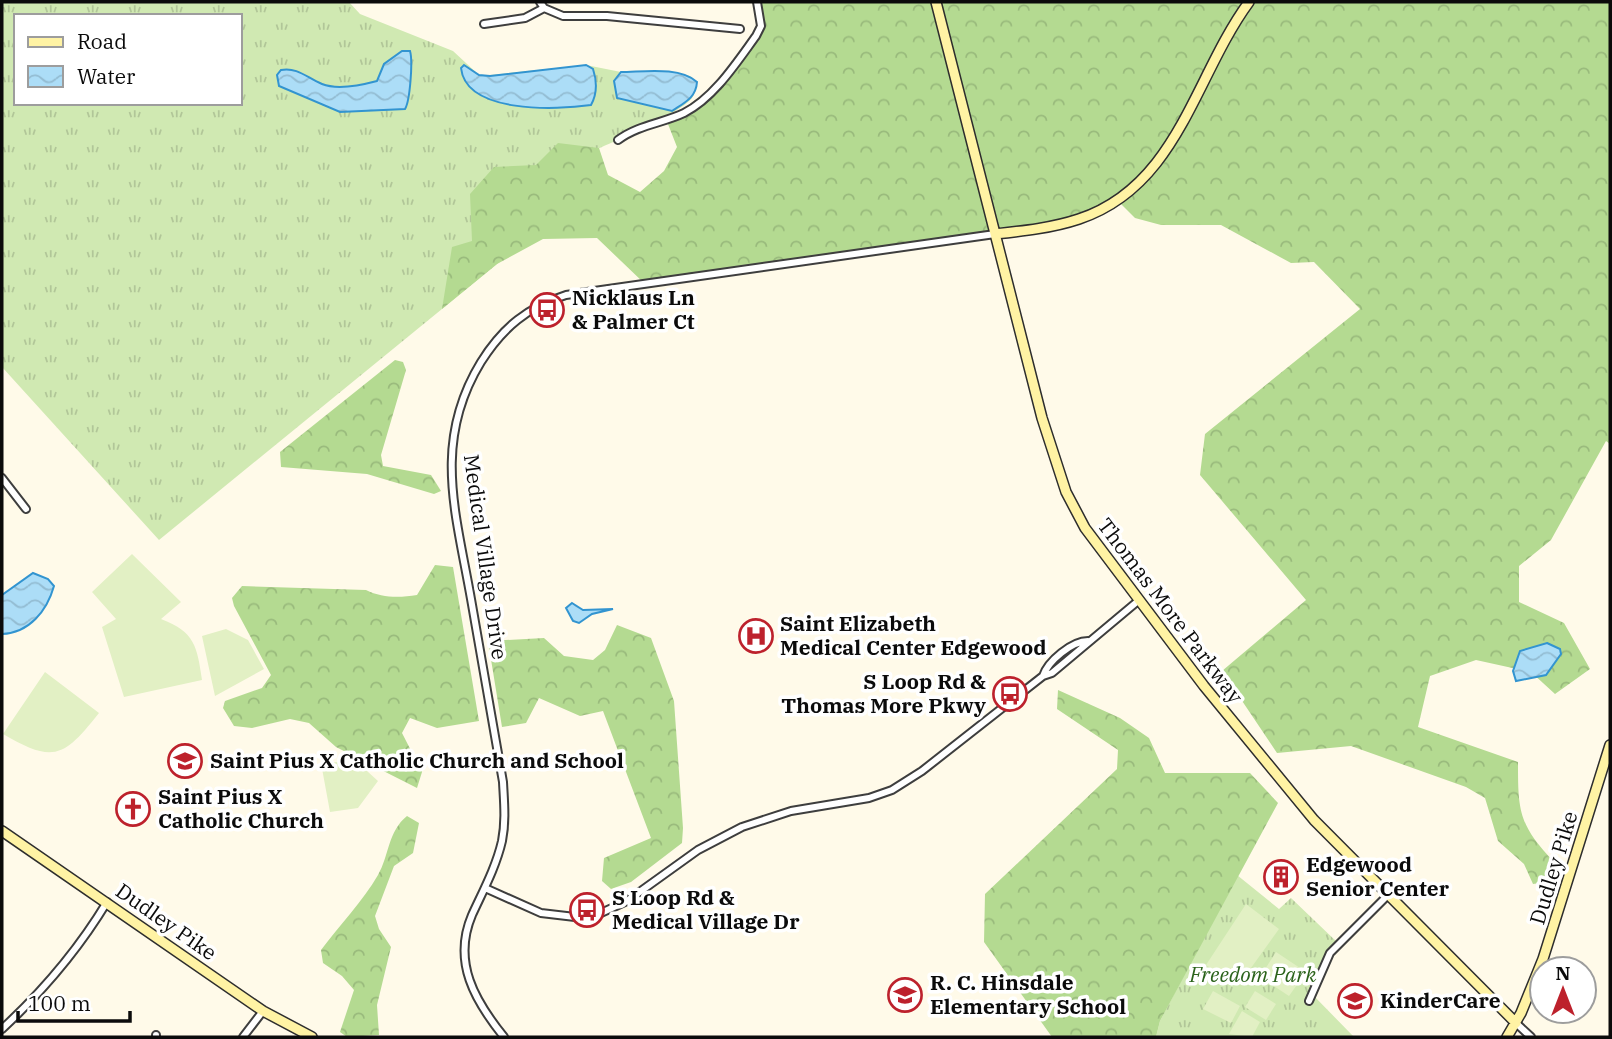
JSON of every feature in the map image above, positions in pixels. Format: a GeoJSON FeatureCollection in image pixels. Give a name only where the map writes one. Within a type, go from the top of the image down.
{"type":"FeatureCollection","features":[{"type":"Feature","properties":{"kind":"street"},"geometry":{"type":"LineString","coordinates":[[618,140],[641,127],[683,114],[701,102],[760,30],[757,2]]}},
{"type":"Feature","properties":{"kind":"street","name":"Thomas More Parkway"},"geometry":{"type":"LineString","coordinates":[[936,2],[1058,471],[1085,528],[1138,601],[1275,775],[1314,820],[1516,1023]]}},
{"type":"Feature","properties":{"kind":"street"},"geometry":{"type":"LineString","coordinates":[[995,234],[1081,219],[1118,201],[1134,189],[1171,144],[1226,37],[1249,2]]}},
{"type":"Feature","properties":{"kind":"street"},"geometry":{"type":"LineString","coordinates":[[484,24],[525,18],[542,5],[563,16],[607,16],[740,29]]}},
{"type":"Feature","properties":{"kind":"street","name":"Medical Village Drive"},"geometry":{"type":"LineString","coordinates":[[504,1037],[483,1011],[466,973],[467,933],[502,842],[505,818],[503,782],[455,508],[450,452],[462,397],[494,343],[522,314],[538,304],[566,295],[995,234]]}},
{"type":"Feature","properties":{"kind":"street"},"geometry":{"type":"LineString","coordinates":[[2,478],[26,509]]}},
{"type":"Feature","properties":{"kind":"street"},"geometry":{"type":"LineString","coordinates":[[485,888],[541,913],[575,917],[601,914],[627,901],[698,849],[742,827],[790,811],[869,798],[892,790],[922,771],[1043,676],[1070,659],[1138,601]]}},
{"type":"Feature","properties":{"kind":"street","name":"Dudley Pike"},"geometry":{"type":"LineString","coordinates":[[1507,1037],[1516,1023],[1543,959],[1606,772],[1610,745]]}},
{"type":"Feature","properties":{"kind":"street","name":"Dudley Pike"},"geometry":{"type":"LineString","coordinates":[[4,836],[107,902],[263,1011],[312,1037]]}},
{"type":"Feature","properties":{"kind":"street"},"geometry":{"type":"LineString","coordinates":[[1309,1001],[1330,953],[1388,895]]}},
{"type":"Feature","properties":{"kind":"street"},"geometry":{"type":"LineString","coordinates":[[2,1029],[47,985],[107,902]]}},
{"type":"Feature","properties":{"kind":"street"},"geometry":{"type":"LineString","coordinates":[[243,1037],[263,1011]]}},
{"type":"Feature","properties":{"kind":"street"},"geometry":{"type":"LineString","coordinates":[[1516,1023],[1531,1037]]}},
{"type":"Feature","properties":{"kind":"green space"},"geometry":{"type":"Polygon","coordinates":[[[2,2],[349,2],[360,14],[453,51],[480,76],[586,65],[621,72],[676,73],[690,76],[697,82],[692,98],[672,113],[584,155],[600,180],[159,540],[2,367],[2,2]]]}},
{"type":"Feature","properties":{"kind":"green space"},"geometry":{"type":"Polygon","coordinates":[[[757,2],[1610,2],[1610,444],[1606,441],[1551,540],[1519,566],[1519,602],[1564,623],[1590,669],[1555,694],[1531,672],[1476,660],[1430,676],[1418,727],[1518,762],[1523,817],[1534,838],[1554,862],[1554,881],[1533,884],[1524,864],[1498,841],[1485,798],[1466,787],[1351,746],[1277,753],[1222,671],[1306,600],[1200,475],[1205,434],[1360,309],[1314,262],[1291,263],[1221,225],[1161,225],[1135,218],[1118,201],[1081,219],[645,284],[597,238],[543,239],[497,264],[442,309],[452,247],[472,241],[470,194],[494,167],[536,165],[558,143],[599,148],[608,175],[640,192],[664,171],[677,147],[666,119],[681,113],[707,94],[760,30],[757,2]]]}},
{"type":"Feature","properties":{"kind":"green space"},"geometry":{"type":"Polygon","coordinates":[[[395,360],[403,362],[406,370],[381,455],[383,466],[431,475],[441,491],[434,494],[367,474],[281,467],[280,452],[395,360]]]}},
{"type":"Feature","properties":{"kind":"green space"},"geometry":{"type":"Polygon","coordinates":[[[132,554],[181,602],[161,619],[188,635],[196,649],[202,680],[124,697],[102,627],[116,619],[92,592],[132,554]]]}},
{"type":"Feature","properties":{"kind":"green space"},"geometry":{"type":"Polygon","coordinates":[[[435,565],[453,567],[479,721],[437,728],[410,718],[402,733],[422,772],[417,788],[336,747],[309,723],[290,719],[252,728],[234,726],[223,708],[225,701],[262,688],[271,675],[234,606],[232,598],[242,586],[366,590],[384,596],[410,596],[417,595],[435,565]]]}},
{"type":"Feature","properties":{"kind":"green space"},"geometry":{"type":"Polygon","coordinates":[[[617,625],[651,638],[674,701],[683,828],[682,843],[631,882],[611,889],[602,881],[604,858],[651,838],[603,711],[580,716],[539,698],[526,723],[502,727],[488,641],[544,638],[564,656],[593,660],[605,650],[617,625]]]}},
{"type":"Feature","properties":{"kind":"green space"},"geometry":{"type":"Polygon","coordinates":[[[226,629],[248,640],[264,669],[215,696],[202,636],[226,629]]]}},
{"type":"Feature","properties":{"kind":"green space"},"geometry":{"type":"Polygon","coordinates":[[[45,672],[99,713],[67,747],[47,752],[20,744],[3,734],[45,672]]]}},
{"type":"Feature","properties":{"kind":"green space"},"geometry":{"type":"Polygon","coordinates":[[[1058,690],[1120,718],[1149,738],[1165,773],[1250,773],[1278,803],[1160,1021],[1156,1037],[1052,1037],[984,942],[985,894],[1117,769],[1118,750],[1057,709],[1058,690]]]}},
{"type":"Feature","properties":{"kind":"green space"},"geometry":{"type":"Polygon","coordinates":[[[356,761],[378,781],[358,808],[330,812],[321,763],[356,761]]]}},
{"type":"Feature","properties":{"kind":"green space"},"geometry":{"type":"Polygon","coordinates":[[[407,816],[419,823],[413,853],[394,866],[375,916],[379,929],[391,947],[377,1005],[379,1035],[347,1037],[340,1032],[354,990],[342,976],[323,963],[321,950],[372,885],[382,868],[392,836],[407,816]]]}},
{"type":"Feature","properties":{"kind":"green space","name":"Freedom Park"},"geometry":{"type":"Polygon","coordinates":[[[1237,875],[1279,909],[1291,898],[1339,944],[1330,953],[1312,994],[1354,1037],[1156,1037],[1160,1021],[1237,875]]]}},
{"type":"Feature","properties":{"kind":"green space"},"geometry":{"type":"Polygon","coordinates":[[[1246,904],[1279,929],[1238,986],[1206,965],[1246,904]]]}},
{"type":"Feature","properties":{"kind":"green space"},"geometry":{"type":"Polygon","coordinates":[[[1276,952],[1306,972],[1289,996],[1260,977],[1276,952]]]}},
{"type":"Feature","properties":{"kind":"green space"},"geometry":{"type":"Polygon","coordinates":[[[1213,991],[1240,1006],[1231,1023],[1203,1009],[1213,991]]]}},
{"type":"Feature","properties":{"kind":"green space"},"geometry":{"type":"Polygon","coordinates":[[[1255,991],[1276,1004],[1266,1020],[1245,1007],[1255,991]]]}},
{"type":"Feature","properties":{"kind":"green space"},"geometry":{"type":"Polygon","coordinates":[[[1242,1011],[1260,1022],[1252,1037],[1229,1034],[1242,1011]]]}},
{"type":"Feature","properties":{"kind":"water"},"geometry":{"type":"Polygon","coordinates":[[[402,51],[410,51],[411,56],[410,90],[405,109],[340,112],[279,86],[277,75],[281,70],[287,69],[335,87],[377,81],[384,64],[402,51]]]}},
{"type":"Feature","properties":{"kind":"water"},"geometry":{"type":"Polygon","coordinates":[[[464,65],[479,75],[490,76],[586,65],[593,69],[596,87],[591,105],[557,108],[515,106],[479,94],[467,83],[461,68],[464,65]]]}},
{"type":"Feature","properties":{"kind":"water"},"geometry":{"type":"Polygon","coordinates":[[[660,71],[681,74],[697,82],[696,88],[689,100],[672,111],[617,98],[614,81],[621,72],[660,71]]]}},
{"type":"Feature","properties":{"kind":"water"},"geometry":{"type":"Polygon","coordinates":[[[33,573],[48,579],[54,586],[47,604],[36,619],[21,630],[2,634],[2,595],[33,573]]]}},
{"type":"Feature","properties":{"kind":"water"},"geometry":{"type":"Polygon","coordinates":[[[572,603],[583,610],[613,609],[592,614],[579,623],[573,621],[566,608],[572,603]]]}},
{"type":"Feature","properties":{"kind":"water"},"geometry":{"type":"Polygon","coordinates":[[[1547,643],[1560,649],[1561,654],[1546,675],[1516,681],[1513,671],[1520,651],[1547,643]]]}},
{"type":"Feature","properties":{"kind":"place","name":"Nicklaus Ln & Palmer Ct"},"geometry":{"type":"Point","coordinates":[547,310]}},
{"type":"Feature","properties":{"kind":"place","name":"Saint Elizabeth Medical Center Edgewood"},"geometry":{"type":"Point","coordinates":[756,636]}},
{"type":"Feature","properties":{"kind":"place","name":"S Loop Rd & Thomas More Pkwy"},"geometry":{"type":"Point","coordinates":[1010,694]}},
{"type":"Feature","properties":{"kind":"place","name":"Saint Pius X Catholic Church and School"},"geometry":{"type":"Point","coordinates":[185,761]}},
{"type":"Feature","properties":{"kind":"place","name":"Saint Pius X Catholic Church"},"geometry":{"type":"Point","coordinates":[133,809]}},
{"type":"Feature","properties":{"kind":"place","name":"Edgewood Senior Center"},"geometry":{"type":"Point","coordinates":[1281,877]}},
{"type":"Feature","properties":{"kind":"place","name":"S Loop Rd & Medical Village Dr"},"geometry":{"type":"Point","coordinates":[587,910]}},
{"type":"Feature","properties":{"kind":"place","name":"R. C. Hinsdale Elementary School"},"geometry":{"type":"Point","coordinates":[905,995]}},
{"type":"Feature","properties":{"kind":"place","name":"KinderCare"},"geometry":{"type":"Point","coordinates":[1355,1001]}}]}
